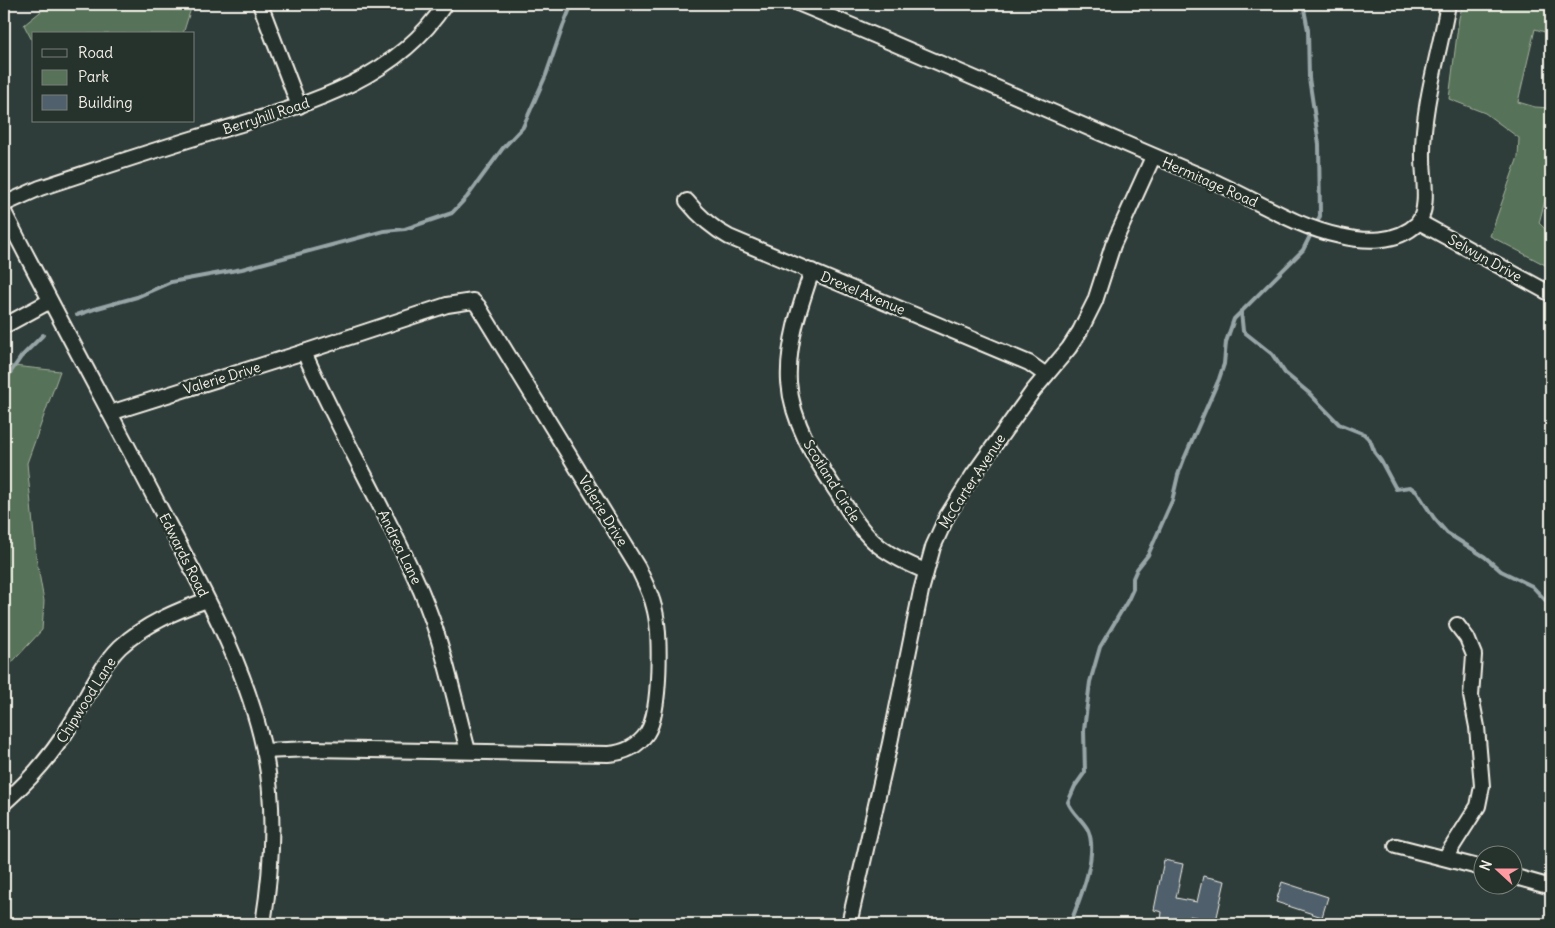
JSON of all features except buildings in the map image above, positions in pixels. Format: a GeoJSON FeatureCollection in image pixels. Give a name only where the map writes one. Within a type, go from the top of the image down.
{"type":"FeatureCollection","features":[{"type":"Feature","properties":{"kind":"street"},"geometry":{"type":"LineString","coordinates":[[260,4],[299,106]]}},
{"type":"Feature","properties":{"kind":"street","name":"Berryhill Road"},"geometry":{"type":"LineString","coordinates":[[4,204],[40,188],[299,106],[357,82],[384,65],[423,32],[445,4]]}},
{"type":"Feature","properties":{"kind":"street","name":"Hermitage Road"},"geometry":{"type":"LineString","coordinates":[[800,4],[1214,182],[1313,228],[1358,240],[1371,240],[1388,238],[1407,232],[1419,222]]}},
{"type":"Feature","properties":{"kind":"street"},"geometry":{"type":"LineString","coordinates":[[1419,222],[1424,210],[1423,159],[1426,108],[1448,4]]}},
{"type":"Feature","properties":{"kind":"street","name":"McCarter Avenue"},"geometry":{"type":"LineString","coordinates":[[849,924],[932,547],[947,516],[973,475],[1033,391],[1069,348],[1089,316],[1113,245],[1153,157]]}},
{"type":"Feature","properties":{"kind":"street","name":"Drexel Avenue"},"geometry":{"type":"LineString","coordinates":[[687,201],[698,216],[718,232],[1029,363],[1046,375]]}},
{"type":"Feature","properties":{"kind":"street","name":"Edwards Road"},"geometry":{"type":"LineString","coordinates":[[4,212],[207,600],[243,681],[264,751],[269,798],[271,843],[263,924]]}},
{"type":"Feature","properties":{"kind":"street","name":"Selwyn Drive"},"geometry":{"type":"LineString","coordinates":[[1419,222],[1551,294]]}},
{"type":"Feature","properties":{"kind":"street","name":"Scotland Circle"},"geometry":{"type":"LineString","coordinates":[[812,271],[801,302],[792,341],[789,367],[792,402],[799,425],[820,466],[865,532],[890,554],[926,571]]}},
{"type":"Feature","properties":{"kind":"street"},"geometry":{"type":"LineString","coordinates":[[4,326],[50,301]]}},
{"type":"Feature","properties":{"kind":"street","name":"Valerie Drive"},"geometry":{"type":"LineString","coordinates":[[110,413],[447,305],[473,301],[478,306],[638,568],[649,590],[659,629],[656,698],[653,719],[650,729],[642,740],[624,751],[616,753],[310,749],[264,751]]}},
{"type":"Feature","properties":{"kind":"street","name":"Andrea Lane"},"geometry":{"type":"LineString","coordinates":[[304,352],[321,391],[422,593],[435,629],[468,751]]}},
{"type":"Feature","properties":{"kind":"street","name":"Chipwood Lane"},"geometry":{"type":"LineString","coordinates":[[4,802],[32,776],[55,748],[102,669],[120,647],[162,618],[207,600]]}},
{"type":"Feature","properties":{"kind":"street"},"geometry":{"type":"LineString","coordinates":[[1445,858],[1478,806],[1482,786],[1477,727],[1471,696],[1474,655],[1467,638],[1457,625]]}},
{"type":"Feature","properties":{"kind":"street"},"geometry":{"type":"LineString","coordinates":[[1396,846],[1472,865]]}},
{"type":"Feature","properties":{"kind":"street"},"geometry":{"type":"LineString","coordinates":[[1522,879],[1551,887]]}},
{"type":"Feature","properties":{"kind":"green space"},"geometry":{"type":"Polygon","coordinates":[[[50,4],[192,4],[184,32],[32,32],[32,40],[24,25],[50,4]]]}},
{"type":"Feature","properties":{"kind":"green space"},"geometry":{"type":"Polygon","coordinates":[[[1463,4],[1551,4],[1551,34],[1535,29],[1518,102],[1535,107],[1551,108],[1551,178],[1539,223],[1551,235],[1551,268],[1490,236],[1518,157],[1519,138],[1485,113],[1449,99],[1459,18],[1463,4]]]}},
{"type":"Feature","properties":{"kind":"green space"},"geometry":{"type":"Polygon","coordinates":[[[4,365],[60,371],[27,463],[36,556],[44,601],[42,630],[4,671],[4,365]]]}},
{"type":"Feature","properties":{"kind":"waterway"},"geometry":{"type":"LineString","coordinates":[[77,315],[137,297],[171,282],[242,269],[384,231],[405,229],[452,213],[467,197],[503,148],[523,127],[546,75],[572,4]]}},
{"type":"Feature","properties":{"kind":"waterway"},"geometry":{"type":"LineString","coordinates":[[1070,924],[1090,865],[1091,840],[1088,830],[1068,802],[1075,786],[1085,772],[1084,730],[1090,682],[1100,647],[1128,600],[1133,589],[1133,578],[1137,569],[1148,555],[1172,501],[1184,459],[1219,379],[1224,364],[1226,342],[1234,319],[1303,250],[1320,216],[1319,144],[1309,78],[1308,30],[1303,4]]}},
{"type":"Feature","properties":{"kind":"waterway"},"geometry":{"type":"LineString","coordinates":[[1241,311],[1243,331],[1272,354],[1285,373],[1309,393],[1339,424],[1364,434],[1370,440],[1375,453],[1396,489],[1410,487],[1417,492],[1434,518],[1447,533],[1485,557],[1501,571],[1532,586],[1548,603],[1551,621]]}},
{"type":"Feature","properties":{"kind":"waterway"},"geometry":{"type":"LineString","coordinates":[[4,382],[21,357],[43,335]]}},
{"type":"Feature","properties":{"kind":"waterway"},"geometry":{"type":"LineString","coordinates":[[1551,632],[1551,652]]}}]}
